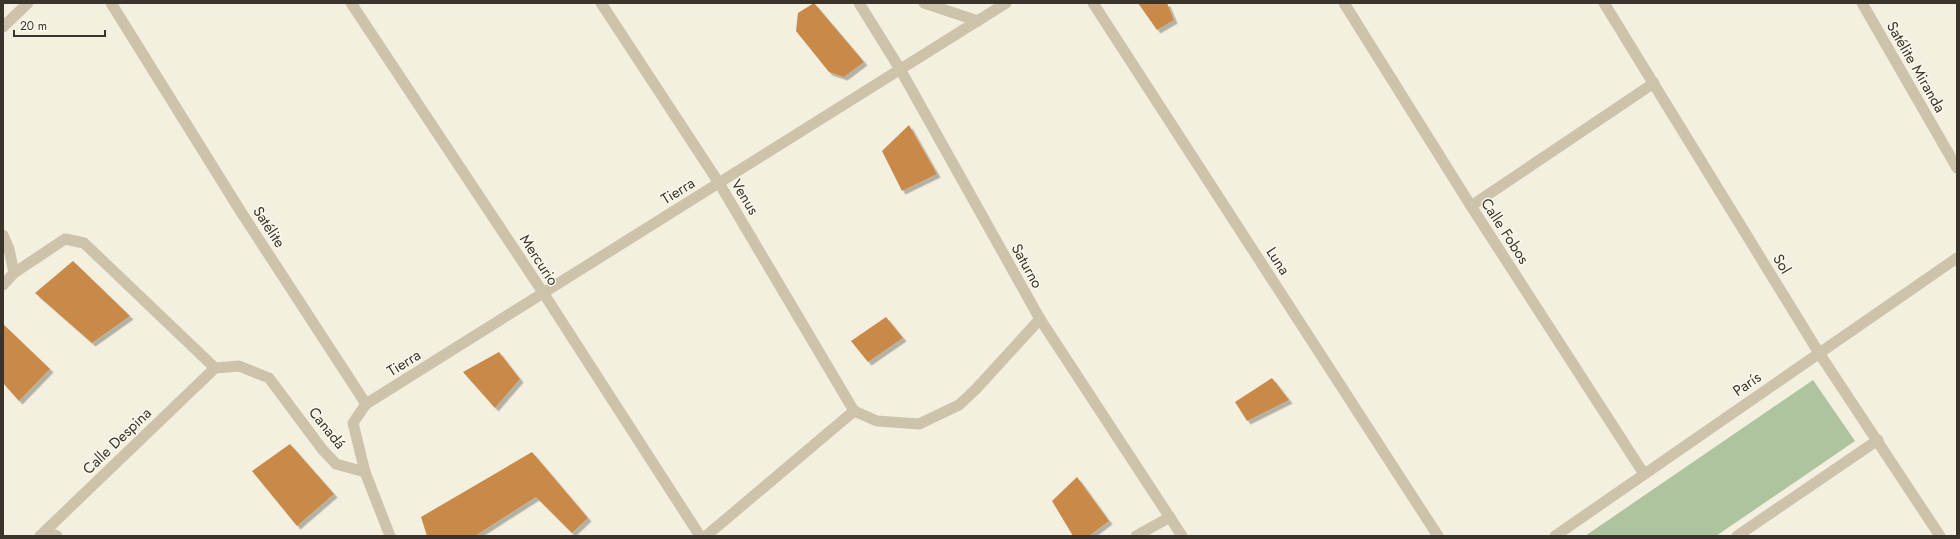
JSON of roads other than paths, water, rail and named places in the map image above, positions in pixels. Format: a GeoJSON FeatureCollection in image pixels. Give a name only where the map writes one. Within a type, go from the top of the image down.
{"type":"FeatureCollection","features":[{"type":"Feature","properties":{"kind":"street"},"geometry":{"type":"LineString","coordinates":[[3,27],[28,3]]}},
{"type":"Feature","properties":{"kind":"street","name":"Satélite"},"geometry":{"type":"LineString","coordinates":[[111,3],[241,212],[366,404]]}},
{"type":"Feature","properties":{"kind":"street","name":"Mercurio"},"geometry":{"type":"LineString","coordinates":[[351,3],[544,294],[700,536]]}},
{"type":"Feature","properties":{"kind":"street","name":"Venus"},"geometry":{"type":"LineString","coordinates":[[601,3],[719,183],[854,412]]}},
{"type":"Feature","properties":{"kind":"street","name":"Saturno"},"geometry":{"type":"LineString","coordinates":[[859,3],[900,69],[1040,319],[1182,536]]}},
{"type":"Feature","properties":{"kind":"street"},"geometry":{"type":"LineString","coordinates":[[924,3],[978,21]]}},
{"type":"Feature","properties":{"kind":"street","name":"Tierra"},"geometry":{"type":"LineString","coordinates":[[366,404],[544,294],[1006,3]]}},
{"type":"Feature","properties":{"kind":"street","name":"Luna"},"geometry":{"type":"LineString","coordinates":[[1093,3],[1438,536]]}},
{"type":"Feature","properties":{"kind":"street","name":"Calle Fobos"},"geometry":{"type":"LineString","coordinates":[[1344,3],[1471,206],[1644,474]]}},
{"type":"Feature","properties":{"kind":"street","name":"Sol"},"geometry":{"type":"LineString","coordinates":[[1604,3],[1819,353],[1878,440],[1940,536]]}},
{"type":"Feature","properties":{"kind":"street","name":"Satélite Miranda"},"geometry":{"type":"LineString","coordinates":[[1862,3],[1957,168]]}},
{"type":"Feature","properties":{"kind":"street"},"geometry":{"type":"LineString","coordinates":[[1471,206],[1654,83]]}},
{"type":"Feature","properties":{"kind":"street"},"geometry":{"type":"LineString","coordinates":[[3,234],[9,249],[14,273]]}},
{"type":"Feature","properties":{"kind":"street"},"geometry":{"type":"LineString","coordinates":[[3,285],[14,273],[65,239],[84,243],[214,368]]}},
{"type":"Feature","properties":{"kind":"street","name":"París"},"geometry":{"type":"LineString","coordinates":[[1555,536],[1957,258]]}},
{"type":"Feature","properties":{"kind":"street"},"geometry":{"type":"LineString","coordinates":[[706,536],[854,412],[877,421],[919,424],[959,405],[976,389],[1040,319]]}},
{"type":"Feature","properties":{"kind":"street","name":"Canadá"},"geometry":{"type":"LineString","coordinates":[[214,368],[239,366],[269,378],[322,449],[336,464],[365,472]]}},
{"type":"Feature","properties":{"kind":"street","name":"Calle Despina"},"geometry":{"type":"LineString","coordinates":[[43,533],[214,368]]}},
{"type":"Feature","properties":{"kind":"street"},"geometry":{"type":"LineString","coordinates":[[366,404],[353,423],[365,472],[390,536]]}},
{"type":"Feature","properties":{"kind":"street"},"geometry":{"type":"LineString","coordinates":[[1737,536],[1878,440]]}},
{"type":"Feature","properties":{"kind":"street"},"geometry":{"type":"LineString","coordinates":[[1136,536],[1170,517]]}},
{"type":"Feature","properties":{"kind":"street"},"geometry":{"type":"LineString","coordinates":[[43,533],[57,536]]}}]}
